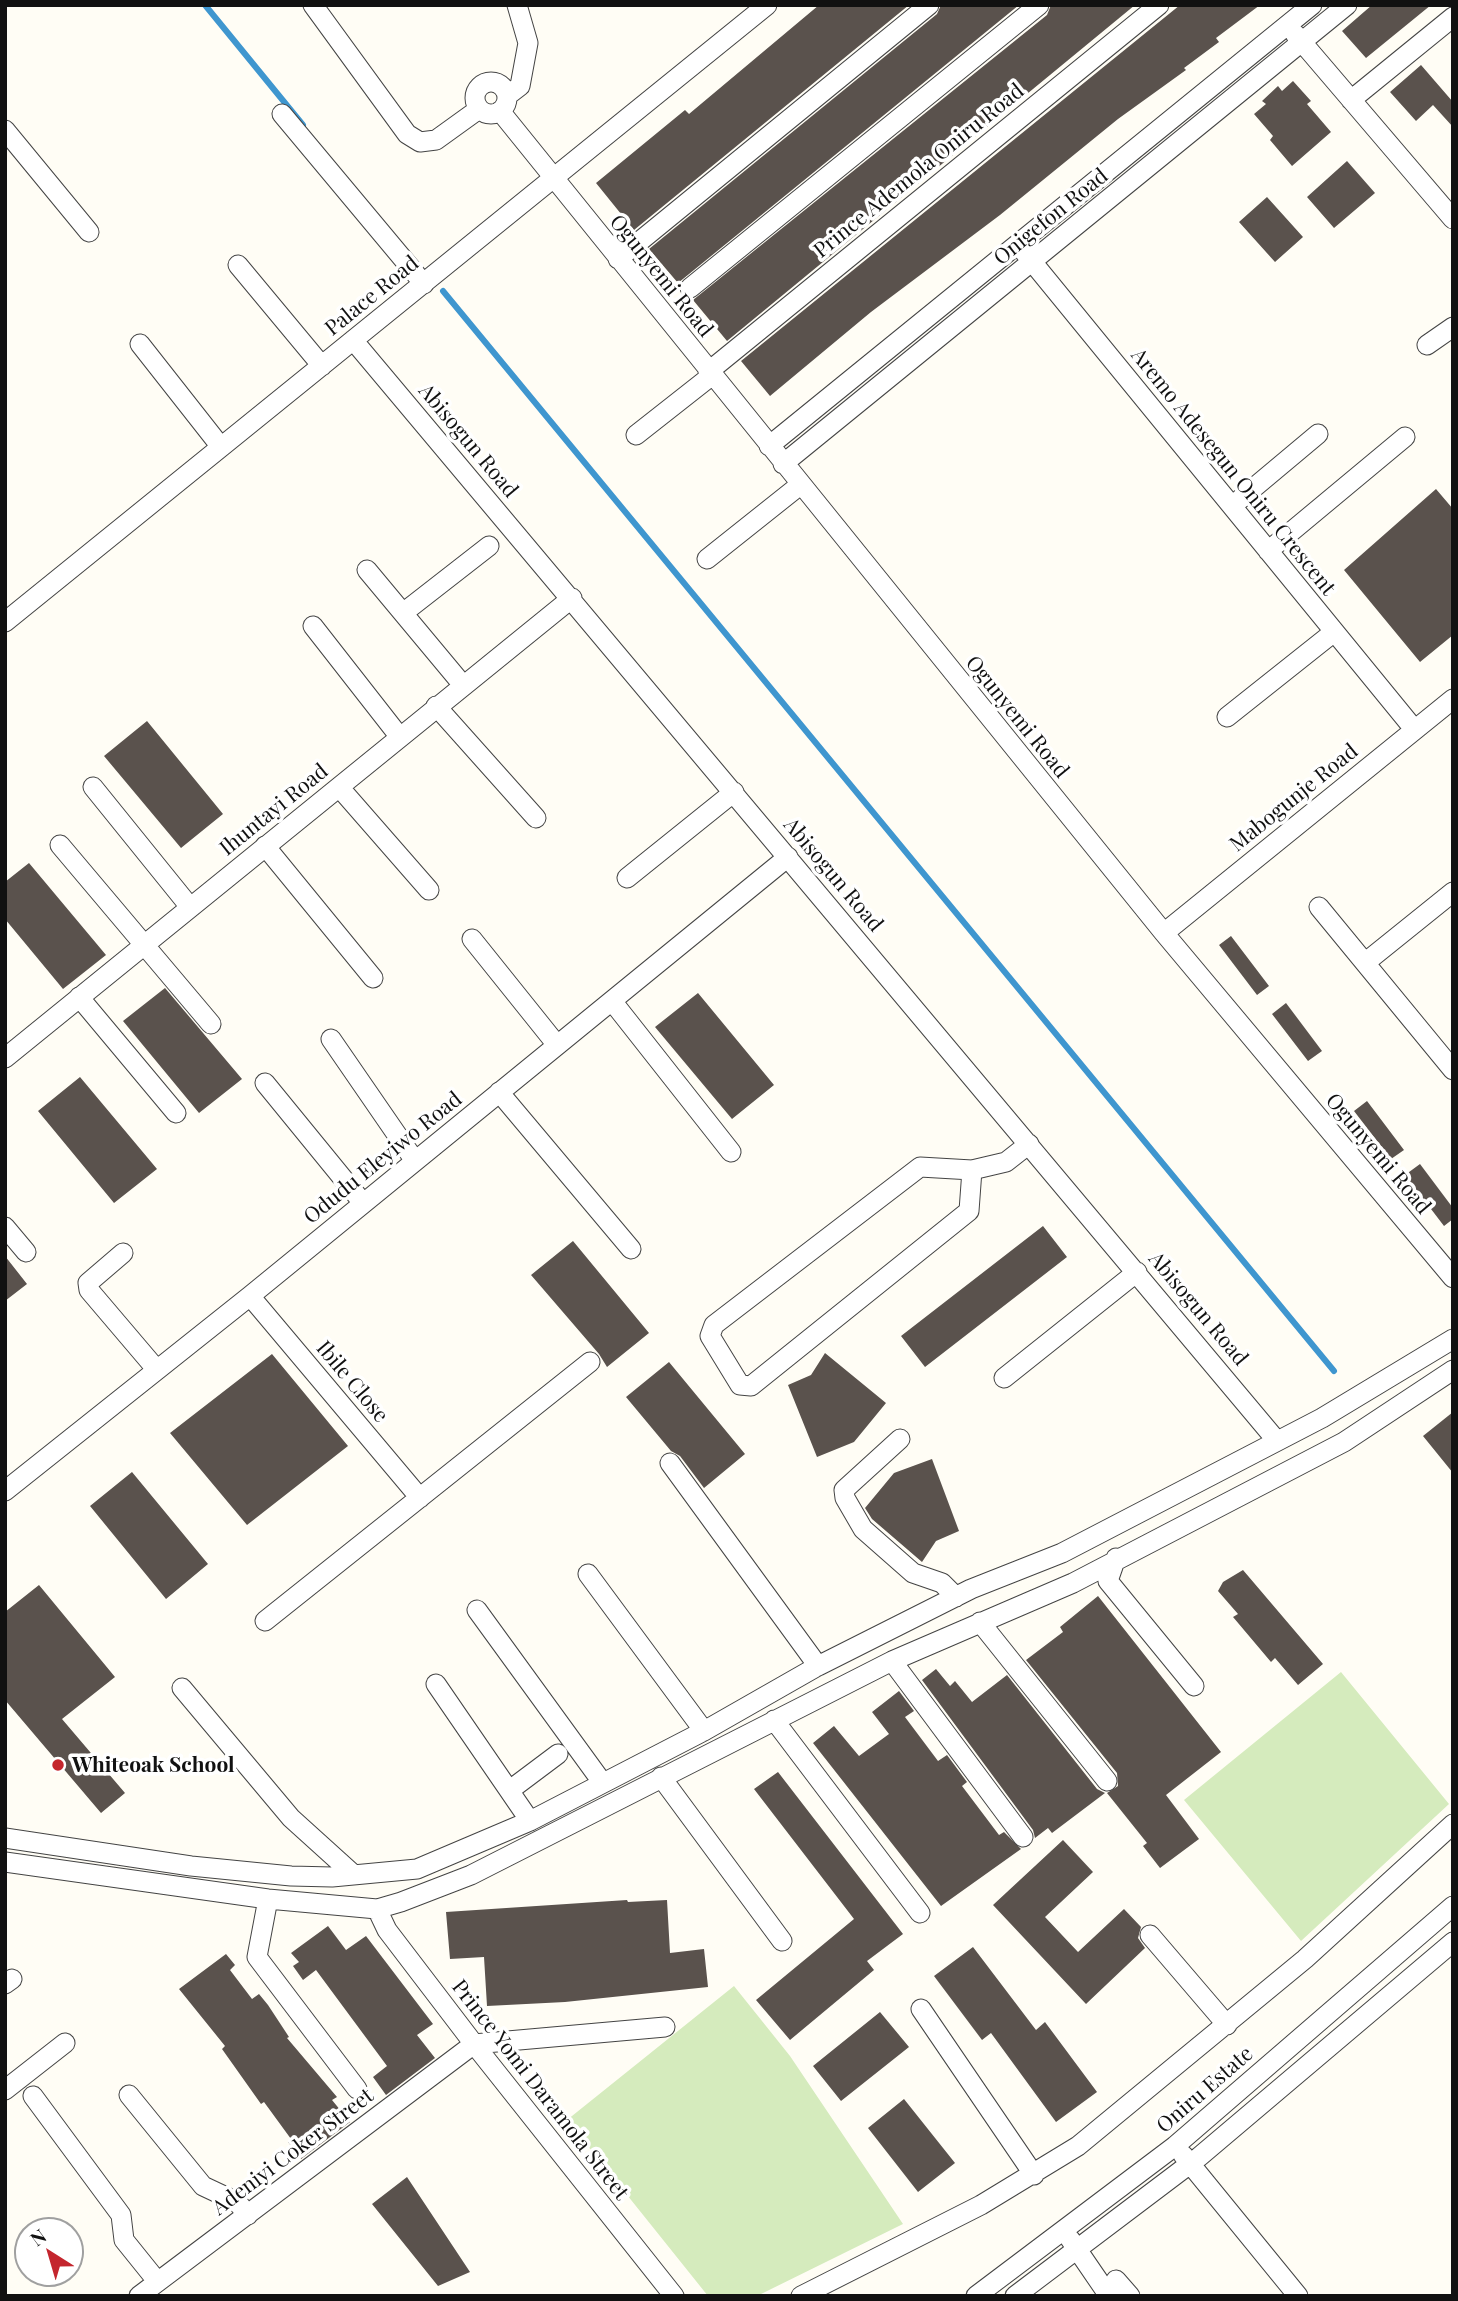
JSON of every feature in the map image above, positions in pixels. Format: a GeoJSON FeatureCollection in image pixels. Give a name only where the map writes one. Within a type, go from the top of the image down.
{"type":"FeatureCollection","features":[{"type":"Feature","properties":{"kind":"street"},"geometry":{"type":"LineString","coordinates":[[313,5],[407,134],[413,138],[420,142],[436,140],[480,109]]}},
{"type":"Feature","properties":{"kind":"street"},"geometry":{"type":"LineString","coordinates":[[503,104],[503,86],[487,82],[475,94],[480,109],[489,114],[503,104],[520,86],[528,43],[517,5]]}},
{"type":"Feature","properties":{"kind":"street","name":"Palace Road"},"geometry":{"type":"LineString","coordinates":[[6,621],[767,5]]}},
{"type":"Feature","properties":{"kind":"street"},"geometry":{"type":"LineString","coordinates":[[618,259],[929,5]]}},
{"type":"Feature","properties":{"kind":"street"},"geometry":{"type":"LineString","coordinates":[[690,288],[1039,5]]}},
{"type":"Feature","properties":{"kind":"street","name":"Prince Ademola Oniru Road"},"geometry":{"type":"LineString","coordinates":[[636,435],[1159,5]]}},
{"type":"Feature","properties":{"kind":"street","name":"Onigefon Road"},"geometry":{"type":"LineString","coordinates":[[769,446],[1312,5]]}},
{"type":"Feature","properties":{"kind":"street","name":"Onigefon Road"},"geometry":{"type":"LineString","coordinates":[[783,464],[1347,5]]}},
{"type":"Feature","properties":{"kind":"street"},"geometry":{"type":"LineString","coordinates":[[1351,100],[1453,17]]}},
{"type":"Feature","properties":{"kind":"street"},"geometry":{"type":"LineString","coordinates":[[1287,26],[1453,219]]}},
{"type":"Feature","properties":{"kind":"street","name":"Ogunyemi Road"},"geometry":{"type":"LineString","coordinates":[[503,104],[553,179],[710,374],[1164,933],[1453,1278]]}},
{"type":"Feature","properties":{"kind":"street"},"geometry":{"type":"LineString","coordinates":[[282,114],[424,284]]}},
{"type":"Feature","properties":{"kind":"street"},"geometry":{"type":"LineString","coordinates":[[5,130],[89,232]]}},
{"type":"Feature","properties":{"kind":"street","name":"Aremo Adesegun Oniru Crescent"},"geometry":{"type":"LineString","coordinates":[[1017,244],[1414,729]]}},
{"type":"Feature","properties":{"kind":"street"},"geometry":{"type":"LineString","coordinates":[[239,265],[322,366]]}},
{"type":"Feature","properties":{"kind":"street"},"geometry":{"type":"LineString","coordinates":[[1427,345],[1453,327]]}},
{"type":"Feature","properties":{"kind":"street","name":"Abisogun Road"},"geometry":{"type":"LineString","coordinates":[[353,340],[1277,1441]]}},
{"type":"Feature","properties":{"kind":"street"},"geometry":{"type":"LineString","coordinates":[[140,344],[221,447]]}},
{"type":"Feature","properties":{"kind":"street"},"geometry":{"type":"LineString","coordinates":[[1231,506],[1318,434]]}},
{"type":"Feature","properties":{"kind":"street"},"geometry":{"type":"LineString","coordinates":[[1268,551],[1405,437]]}},
{"type":"Feature","properties":{"kind":"street"},"geometry":{"type":"LineString","coordinates":[[707,559],[800,485]]}},
{"type":"Feature","properties":{"kind":"street"},"geometry":{"type":"LineString","coordinates":[[403,613],[489,546]]}},
{"type":"Feature","properties":{"kind":"street"},"geometry":{"type":"LineString","coordinates":[[367,570],[462,684]]}},
{"type":"Feature","properties":{"kind":"street","name":"Ihuntayi Road"},"geometry":{"type":"LineString","coordinates":[[5,1058],[462,684],[572,598]]}},
{"type":"Feature","properties":{"kind":"street"},"geometry":{"type":"LineString","coordinates":[[313,626],[399,736]]}},
{"type":"Feature","properties":{"kind":"street"},"geometry":{"type":"LineString","coordinates":[[1227,717],[1334,632]]}},
{"type":"Feature","properties":{"kind":"street","name":"Mabogunje Road"},"geometry":{"type":"LineString","coordinates":[[1164,933],[1453,699]]}},
{"type":"Feature","properties":{"kind":"street"},"geometry":{"type":"LineString","coordinates":[[436,706],[536,818]]}},
{"type":"Feature","properties":{"kind":"street"},"geometry":{"type":"LineString","coordinates":[[93,786],[190,907]]}},
{"type":"Feature","properties":{"kind":"street"},"geometry":{"type":"LineString","coordinates":[[339,787],[429,890]]}},
{"type":"Feature","properties":{"kind":"street"},"geometry":{"type":"LineString","coordinates":[[627,878],[734,792]]}},
{"type":"Feature","properties":{"kind":"street"},"geometry":{"type":"LineString","coordinates":[[60,845],[211,1024]]}},
{"type":"Feature","properties":{"kind":"street"},"geometry":{"type":"LineString","coordinates":[[265,846],[373,978]]}},
{"type":"Feature","properties":{"kind":"street","name":"Odudu Eleyiwo Road"},"geometry":{"type":"LineString","coordinates":[[5,1491],[250,1296],[788,857]]}},
{"type":"Feature","properties":{"kind":"street"},"geometry":{"type":"LineString","coordinates":[[1366,962],[1453,892]]}},
{"type":"Feature","properties":{"kind":"street"},"geometry":{"type":"LineString","coordinates":[[1320,907],[1453,1070]]}},
{"type":"Feature","properties":{"kind":"street"},"geometry":{"type":"LineString","coordinates":[[472,939],[557,1045]]}},
{"type":"Feature","properties":{"kind":"street"},"geometry":{"type":"LineString","coordinates":[[79,998],[176,1113]]}},
{"type":"Feature","properties":{"kind":"street"},"geometry":{"type":"LineString","coordinates":[[612,1001],[731,1152]]}},
{"type":"Feature","properties":{"kind":"street"},"geometry":{"type":"LineString","coordinates":[[331,1039],[415,1161]]}},
{"type":"Feature","properties":{"kind":"street"},"geometry":{"type":"LineString","coordinates":[[265,1083],[363,1203]]}},
{"type":"Feature","properties":{"kind":"street"},"geometry":{"type":"LineString","coordinates":[[499,1092],[631,1249]]}},
{"type":"Feature","properties":{"kind":"street"},"geometry":{"type":"LineString","coordinates":[[971,1170],[969,1211],[751,1386],[740,1385],[710,1335],[713,1325],[920,1167],[971,1170],[1006,1162],[1029,1144]]}},
{"type":"Feature","properties":{"kind":"street"},"geometry":{"type":"LineString","coordinates":[[5,1227],[26,1252]]}},
{"type":"Feature","properties":{"kind":"street"},"geometry":{"type":"LineString","coordinates":[[123,1253],[88,1283],[89,1290],[157,1370]]}},
{"type":"Feature","properties":{"kind":"street"},"geometry":{"type":"LineString","coordinates":[[1004,1378],[1137,1272]]}},
{"type":"Feature","properties":{"kind":"street","name":"Ibile Close"},"geometry":{"type":"LineString","coordinates":[[250,1296],[420,1498]]}},
{"type":"Feature","properties":{"kind":"street"},"geometry":{"type":"LineString","coordinates":[[5,1838],[191,1866],[291,1876],[354,1875],[417,1869],[530,1821],[704,1731],[818,1666],[956,1597],[1062,1553],[1277,1441],[1453,1339]]}},
{"type":"Feature","properties":{"kind":"street"},"geometry":{"type":"LineString","coordinates":[[264,1621],[590,1362]]}},
{"type":"Feature","properties":{"kind":"street"},"geometry":{"type":"LineString","coordinates":[[5,1862],[268,1899],[377,1909],[471,1875],[892,1661],[1073,1583],[1116,1558],[1343,1442],[1453,1370]]}},
{"type":"Feature","properties":{"kind":"street"},"geometry":{"type":"LineString","coordinates":[[900,1439],[844,1490],[845,1498],[863,1528],[913,1573],[942,1583],[956,1597]]}},
{"type":"Feature","properties":{"kind":"street"},"geometry":{"type":"LineString","coordinates":[[670,1463],[818,1666]]}},
{"type":"Feature","properties":{"kind":"street"},"geometry":{"type":"LineString","coordinates":[[1062,1553],[1073,1583]]}},
{"type":"Feature","properties":{"kind":"street"},"geometry":{"type":"LineString","coordinates":[[1116,1558],[1108,1581],[1194,1686]]}},
{"type":"Feature","properties":{"kind":"street"},"geometry":{"type":"LineString","coordinates":[[588,1574],[704,1731]]}},
{"type":"Feature","properties":{"kind":"street"},"geometry":{"type":"LineString","coordinates":[[477,1610],[603,1782]]}},
{"type":"Feature","properties":{"kind":"street"},"geometry":{"type":"LineString","coordinates":[[980,1622],[1107,1781]]}},
{"type":"Feature","properties":{"kind":"street"},"geometry":{"type":"LineString","coordinates":[[892,1661],[1024,1837]]}},
{"type":"Feature","properties":{"kind":"street"},"geometry":{"type":"LineString","coordinates":[[436,1684],[530,1821]]}},
{"type":"Feature","properties":{"kind":"street"},"geometry":{"type":"LineString","coordinates":[[182,1688],[291,1818],[354,1875]]}},
{"type":"Feature","properties":{"kind":"street"},"geometry":{"type":"LineString","coordinates":[[774,1720],[920,1913]]}},
{"type":"Feature","properties":{"kind":"street"},"geometry":{"type":"LineString","coordinates":[[510,1790],[558,1754]]}},
{"type":"Feature","properties":{"kind":"street"},"geometry":{"type":"LineString","coordinates":[[661,1777],[782,1941]]}},
{"type":"Feature","properties":{"kind":"street"},"geometry":{"type":"LineString","coordinates":[[801,2296],[1034,2175],[1078,2146],[1305,1959],[1453,1824]]}},
{"type":"Feature","properties":{"kind":"street"},"geometry":{"type":"LineString","coordinates":[[268,1899],[257,1957],[357,2089]]}},
{"type":"Feature","properties":{"kind":"street","name":"Oniru Estate"},"geometry":{"type":"LineString","coordinates":[[976,2296],[1175,2146],[1453,1906]]}},
{"type":"Feature","properties":{"kind":"street","name":"Prince Yomi Daramola Street"},"geometry":{"type":"LineString","coordinates":[[377,1909],[387,1930],[474,2044],[674,2296]]}},
{"type":"Feature","properties":{"kind":"street"},"geometry":{"type":"LineString","coordinates":[[1150,1935],[1227,2025]]}},
{"type":"Feature","properties":{"kind":"street"},"geometry":{"type":"LineString","coordinates":[[1015,2296],[1190,2164],[1453,1942]]}},
{"type":"Feature","properties":{"kind":"street"},"geometry":{"type":"LineString","coordinates":[[921,2009],[1034,2175]]}},
{"type":"Feature","properties":{"kind":"street"},"geometry":{"type":"LineString","coordinates":[[474,2044],[665,2027]]}},
{"type":"Feature","properties":{"kind":"street"},"geometry":{"type":"LineString","coordinates":[[5,2090],[65,2043]]}},
{"type":"Feature","properties":{"kind":"street","name":"Adeniyi Coker Street"},"geometry":{"type":"LineString","coordinates":[[149,2290],[474,2044]]}},
{"type":"Feature","properties":{"kind":"street"},"geometry":{"type":"LineString","coordinates":[[129,2095],[203,2186],[237,2202],[248,2216]]}},
{"type":"Feature","properties":{"kind":"street"},"geometry":{"type":"LineString","coordinates":[[33,2096],[121,2215],[124,2240],[149,2290]]}},
{"type":"Feature","properties":{"kind":"street"},"geometry":{"type":"LineString","coordinates":[[1175,2146],[1298,2296]]}},
{"type":"Feature","properties":{"kind":"street"},"geometry":{"type":"LineString","coordinates":[[1212,2210],[1283,2296]]}},
{"type":"Feature","properties":{"kind":"street"},"geometry":{"type":"LineString","coordinates":[[1064,2229],[1077,2249],[1113,2288],[1130,2296]]}},
{"type":"Feature","properties":{"kind":"green space"},"geometry":{"type":"Polygon","coordinates":[[[1341,1672],[1449,1804],[1301,1941],[1184,1800],[1341,1672]]]}},
{"type":"Feature","properties":{"kind":"green space"},"geometry":{"type":"Polygon","coordinates":[[[734,1986],[790,2056],[903,2224],[757,2296],[708,2296],[567,2120],[734,1986]]]}},
{"type":"Feature","properties":{"kind":"building"},"geometry":{"type":"Polygon","coordinates":[[[819,5],[909,5],[634,230],[596,183],[685,110],[689,114],[819,5]]]}},
{"type":"Feature","properties":{"kind":"building"},"geometry":{"type":"Polygon","coordinates":[[[941,5],[1019,5],[678,283],[649,249],[937,14],[941,5]]]}},
{"type":"Feature","properties":{"kind":"building"},"geometry":{"type":"Polygon","coordinates":[[[1051,5],[1135,5],[727,341],[693,300],[1047,15],[1051,5]]]}},
{"type":"Feature","properties":{"kind":"building"},"geometry":{"type":"Polygon","coordinates":[[[1180,5],[1260,5],[1216,38],[1219,42],[1184,68],[1186,70],[1118,119],[1000,215],[871,312],[770,396],[741,361],[1180,5]]]}},
{"type":"Feature","properties":{"kind":"building"},"geometry":{"type":"Polygon","coordinates":[[[1372,5],[1431,5],[1366,58],[1342,31],[1372,5]]]}},
{"type":"Feature","properties":{"kind":"building"},"geometry":{"type":"Polygon","coordinates":[[[1421,65],[1453,102],[1453,127],[1433,105],[1416,121],[1390,92],[1421,65]]]}},
{"type":"Feature","properties":{"kind":"building"},"geometry":{"type":"Polygon","coordinates":[[[1293,81],[1311,101],[1307,104],[1331,132],[1292,166],[1270,140],[1273,136],[1254,114],[1266,104],[1262,101],[1278,86],[1282,91],[1293,81]]]}},
{"type":"Feature","properties":{"kind":"building"},"geometry":{"type":"Polygon","coordinates":[[[1347,161],[1375,193],[1334,228],[1307,197],[1347,161]]]}},
{"type":"Feature","properties":{"kind":"building"},"geometry":{"type":"Polygon","coordinates":[[[1267,197],[1303,237],[1275,262],[1239,222],[1267,197]]]}},
{"type":"Feature","properties":{"kind":"building"},"geometry":{"type":"Polygon","coordinates":[[[1436,489],[1453,509],[1453,635],[1420,662],[1344,570],[1436,489]]]}},
{"type":"Feature","properties":{"kind":"building"},"geometry":{"type":"Polygon","coordinates":[[[147,721],[223,814],[181,848],[104,756],[147,721]]]}},
{"type":"Feature","properties":{"kind":"building"},"geometry":{"type":"Polygon","coordinates":[[[29,863],[106,955],[63,989],[5,919],[5,882],[29,863]]]}},
{"type":"Feature","properties":{"kind":"building"},"geometry":{"type":"Polygon","coordinates":[[[1231,936],[1269,986],[1257,995],[1219,945],[1231,936]]]}},
{"type":"Feature","properties":{"kind":"building"},"geometry":{"type":"Polygon","coordinates":[[[165,988],[242,1079],[199,1113],[123,1021],[165,988]]]}},
{"type":"Feature","properties":{"kind":"building"},"geometry":{"type":"Polygon","coordinates":[[[698,993],[774,1085],[732,1119],[655,1027],[698,993]]]}},
{"type":"Feature","properties":{"kind":"building"},"geometry":{"type":"Polygon","coordinates":[[[1286,1003],[1322,1051],[1308,1061],[1272,1014],[1286,1003]]]}},
{"type":"Feature","properties":{"kind":"building"},"geometry":{"type":"Polygon","coordinates":[[[80,1077],[157,1169],[114,1203],[38,1111],[80,1077]]]}},
{"type":"Feature","properties":{"kind":"building"},"geometry":{"type":"Polygon","coordinates":[[[1367,1101],[1404,1150],[1391,1159],[1354,1111],[1367,1101]]]}},
{"type":"Feature","properties":{"kind":"building"},"geometry":{"type":"Polygon","coordinates":[[[1420,1164],[1453,1208],[1453,1219],[1444,1226],[1405,1175],[1420,1164]]]}},
{"type":"Feature","properties":{"kind":"building"},"geometry":{"type":"Polygon","coordinates":[[[1043,1226],[1067,1257],[925,1367],[901,1336],[1043,1226]]]}},
{"type":"Feature","properties":{"kind":"building"},"geometry":{"type":"Polygon","coordinates":[[[573,1241],[649,1333],[607,1367],[599,1354],[531,1275],[573,1241]]]}},
{"type":"Feature","properties":{"kind":"building"},"geometry":{"type":"Polygon","coordinates":[[[5,1256],[27,1284],[5,1301],[5,1256]]]}},
{"type":"Feature","properties":{"kind":"building"},"geometry":{"type":"Polygon","coordinates":[[[825,1353],[886,1403],[854,1442],[817,1457],[788,1385],[811,1375],[825,1353]]]}},
{"type":"Feature","properties":{"kind":"building"},"geometry":{"type":"Polygon","coordinates":[[[272,1354],[348,1446],[247,1525],[170,1433],[272,1354]]]}},
{"type":"Feature","properties":{"kind":"building"},"geometry":{"type":"Polygon","coordinates":[[[669,1362],[745,1454],[704,1488],[680,1456],[671,1451],[626,1397],[669,1362]]]}},
{"type":"Feature","properties":{"kind":"building"},"geometry":{"type":"Polygon","coordinates":[[[1453,1412],[1453,1473],[1423,1436],[1453,1412]]]}},
{"type":"Feature","properties":{"kind":"building"},"geometry":{"type":"Polygon","coordinates":[[[932,1459],[959,1531],[936,1541],[922,1562],[872,1519],[865,1508],[894,1473],[932,1459]]]}},
{"type":"Feature","properties":{"kind":"building"},"geometry":{"type":"Polygon","coordinates":[[[132,1472],[208,1564],[166,1599],[90,1506],[132,1472]]]}},
{"type":"Feature","properties":{"kind":"building"},"geometry":{"type":"Polygon","coordinates":[[[1243,1570],[1323,1664],[1298,1685],[1275,1658],[1271,1662],[1233,1617],[1238,1614],[1218,1591],[1223,1582],[1243,1570]]]}},
{"type":"Feature","properties":{"kind":"building"},"geometry":{"type":"Polygon","coordinates":[[[39,1585],[115,1677],[62,1719],[125,1793],[101,1813],[5,1700],[5,1612],[39,1585]]]}},
{"type":"Feature","properties":{"kind":"building"},"geometry":{"type":"Polygon","coordinates":[[[1098,1596],[1221,1752],[1166,1795],[1199,1839],[1160,1868],[1143,1846],[1147,1843],[1107,1793],[1118,1786],[1117,1773],[1026,1660],[1063,1632],[1060,1627],[1098,1596]]]}},
{"type":"Feature","properties":{"kind":"building"},"geometry":{"type":"Polygon","coordinates":[[[936,1669],[950,1686],[955,1681],[972,1702],[1007,1675],[1097,1789],[1105,1793],[1052,1833],[1048,1828],[1035,1838],[1033,1830],[922,1680],[936,1669]]]}},
{"type":"Feature","properties":{"kind":"building"},"geometry":{"type":"Polygon","coordinates":[[[899,1691],[914,1711],[905,1717],[938,1761],[947,1755],[967,1782],[962,1786],[999,1835],[1004,1832],[1021,1849],[941,1906],[813,1743],[834,1726],[859,1756],[889,1734],[872,1712],[899,1691]]]}},
{"type":"Feature","properties":{"kind":"building"},"geometry":{"type":"Polygon","coordinates":[[[778,1772],[903,1934],[867,1961],[874,1970],[790,2040],[756,2000],[854,1919],[754,1789],[778,1772]]]}},
{"type":"Feature","properties":{"kind":"building"},"geometry":{"type":"Polygon","coordinates":[[[1063,1840],[1093,1872],[1045,1917],[1078,1952],[1124,1909],[1141,1927],[1138,1938],[1145,1948],[1086,2004],[993,1905],[1063,1840]]]}},
{"type":"Feature","properties":{"kind":"building"},"geometry":{"type":"Polygon","coordinates":[[[627,1900],[667,1900],[670,1953],[704,1949],[708,1987],[565,2002],[487,2006],[484,1957],[450,1959],[446,1912],[627,1900]]]}},
{"type":"Feature","properties":{"kind":"building"},"geometry":{"type":"Polygon","coordinates":[[[328,1926],[346,1950],[366,1936],[433,2024],[417,2035],[435,2058],[386,2095],[373,2077],[387,2066],[316,1970],[303,1980],[293,1966],[299,1962],[291,1953],[328,1926]]]}},
{"type":"Feature","properties":{"kind":"building"},"geometry":{"type":"Polygon","coordinates":[[[973,1947],[1036,2030],[1045,2022],[1097,2092],[1056,2122],[991,2033],[982,2040],[934,1976],[973,1947]]]}},
{"type":"Feature","properties":{"kind":"building"},"geometry":{"type":"Polygon","coordinates":[[[226,1954],[235,1965],[230,1970],[252,1999],[259,1994],[268,2005],[289,2037],[287,2038],[337,2097],[332,2100],[350,2122],[301,2159],[288,2142],[291,2139],[264,2102],[261,2104],[222,2049],[225,2046],[179,1989],[226,1954]]]}},
{"type":"Feature","properties":{"kind":"building"},"geometry":{"type":"Polygon","coordinates":[[[880,2012],[909,2047],[841,2101],[813,2066],[880,2012]]]}},
{"type":"Feature","properties":{"kind":"building"},"geometry":{"type":"Polygon","coordinates":[[[904,2099],[955,2163],[918,2192],[868,2128],[904,2099]]]}},
{"type":"Feature","properties":{"kind":"building"},"geometry":{"type":"Polygon","coordinates":[[[407,2177],[470,2272],[438,2286],[372,2204],[407,2177]]]}},
{"type":"Feature","properties":{"kind":"waterway"},"geometry":{"type":"LineString","coordinates":[[205,5],[303,125]]}},
{"type":"Feature","properties":{"kind":"waterway"},"geometry":{"type":"LineString","coordinates":[[443,291],[1334,1371]]}},
{"type":"Feature","properties":{"kind":"place","name":"Whiteoak School"},"geometry":{"type":"Point","coordinates":[58,1765]}}]}
